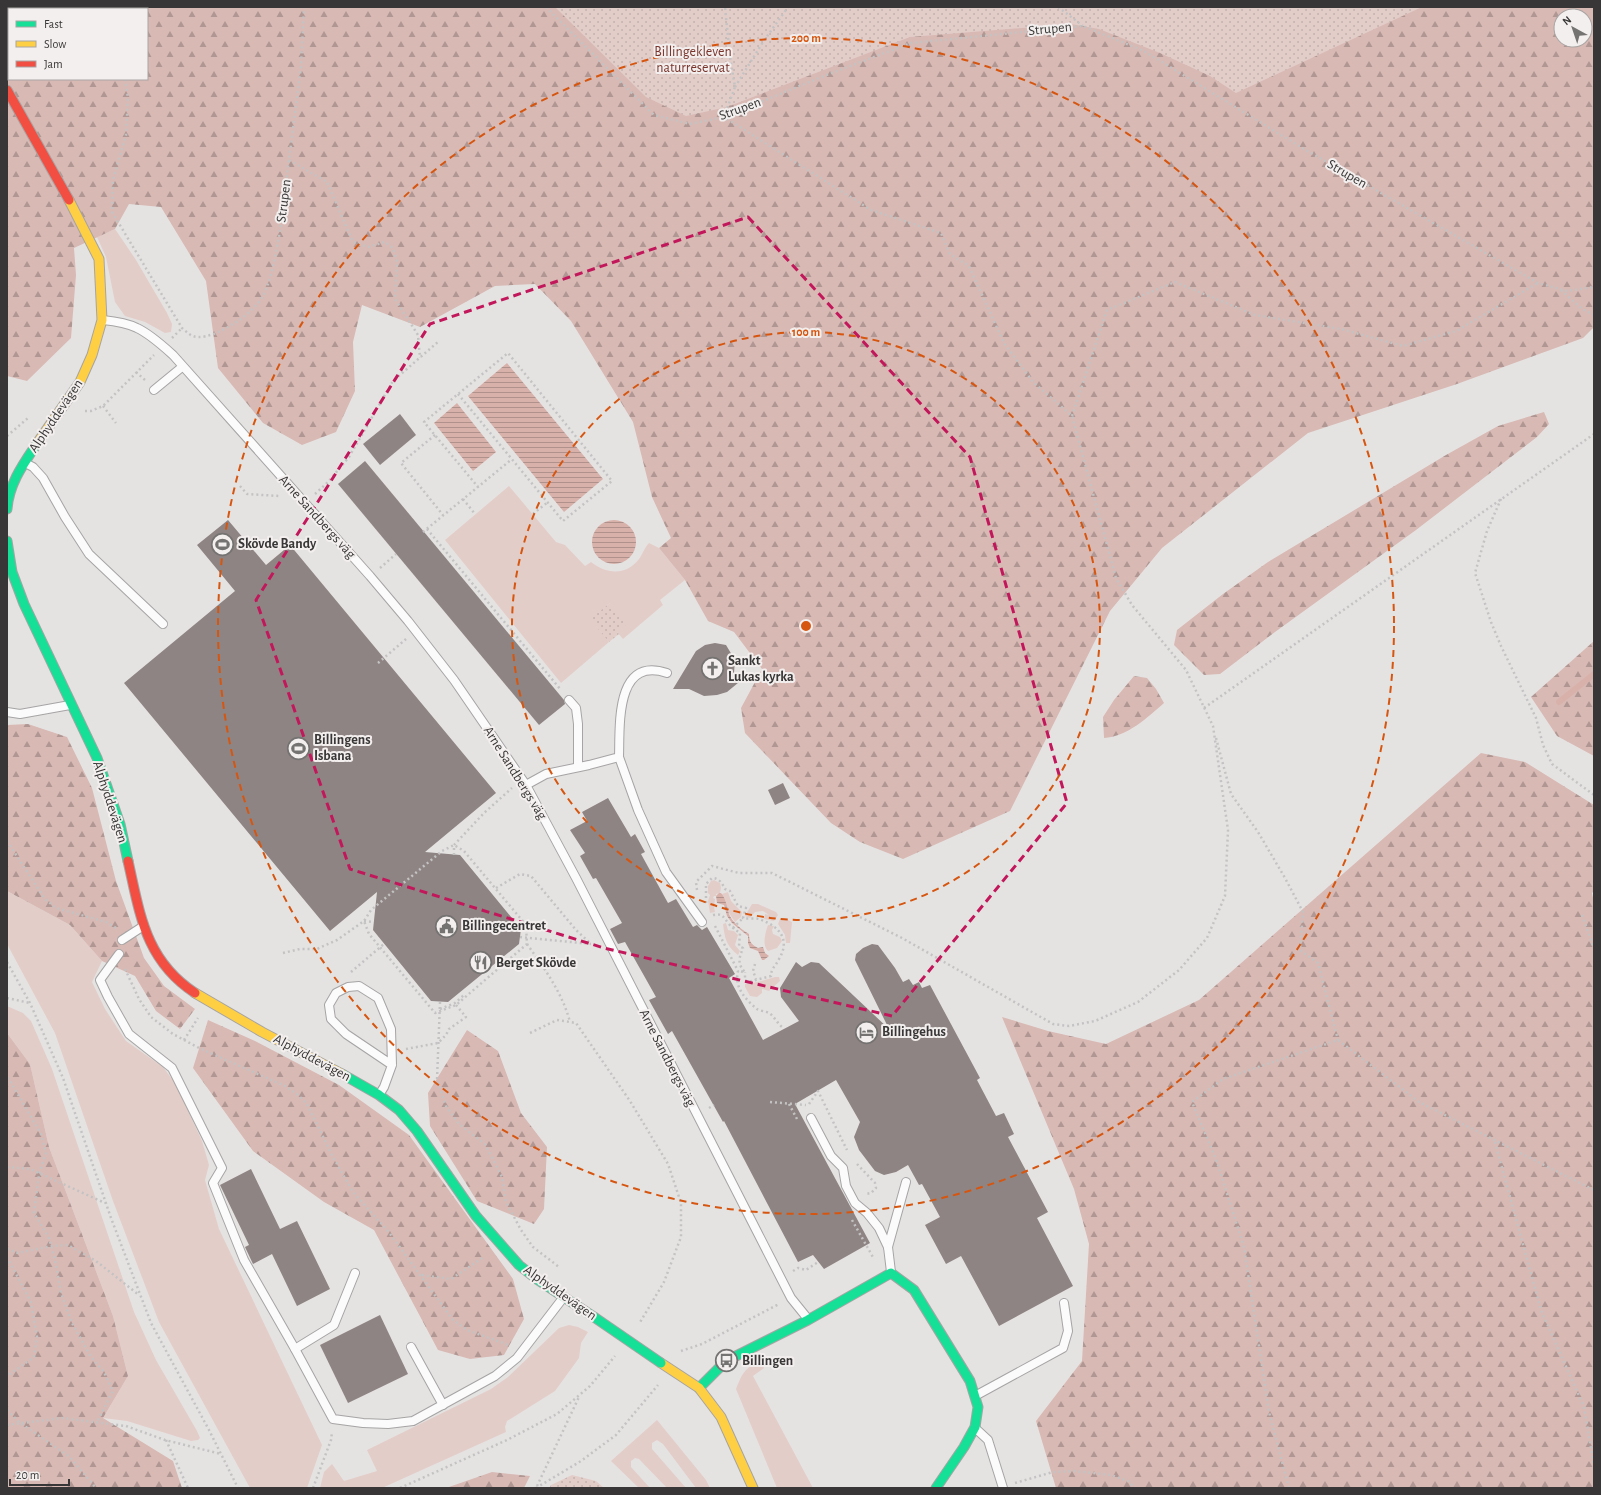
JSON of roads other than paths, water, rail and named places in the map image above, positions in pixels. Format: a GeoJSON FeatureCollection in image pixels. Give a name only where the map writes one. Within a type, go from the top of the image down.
{"type":"FeatureCollection","features":[{"type":"Feature","properties":{"kind":"street","name":"Alphyddevägen"},"geometry":{"type":"LineString","coordinates":[[7,90],[58,178],[99,259],[102,320],[92,355],[80,382],[24,463],[12,485],[8,498],[7,509]]}},
{"type":"Feature","properties":{"kind":"street","name":"Alphyddevägen"},"geometry":{"type":"LineString","coordinates":[[7,541],[12,572],[24,604],[97,758],[120,824],[143,926],[158,957],[174,977],[193,992],[248,1025],[352,1079],[379,1095],[399,1110],[417,1131],[476,1216],[519,1265],[564,1298],[699,1388],[721,1417],[753,1488]]}},
{"type":"Feature","properties":{"kind":"street"},"geometry":{"type":"LineString","coordinates":[[699,1388],[726,1361],[808,1320],[891,1273],[914,1290],[970,1381],[978,1407],[975,1427],[964,1447],[936,1488]]}},
{"type":"Feature","properties":{"kind":"lane","name":"Arne Sandbergs väg"},"geometry":{"type":"LineString","coordinates":[[102,320],[112,321],[137,328],[163,346],[370,576],[408,621],[454,680],[526,786],[576,878],[780,1278],[791,1298],[808,1320]]}},
{"type":"Feature","properties":{"kind":"lane"},"geometry":{"type":"LineString","coordinates":[[154,390],[182,367]]}},
{"type":"Feature","properties":{"kind":"lane"},"geometry":{"type":"LineString","coordinates":[[24,463],[33,467],[43,478],[65,517],[89,554],[163,624]]}},
{"type":"Feature","properties":{"kind":"lane"},"geometry":{"type":"LineString","coordinates":[[667,673],[657,670],[642,672],[631,680],[626,688],[622,700],[618,757],[638,810],[666,872],[702,922]]}},
{"type":"Feature","properties":{"kind":"lane"},"geometry":{"type":"LineString","coordinates":[[569,700],[576,708],[578,724],[578,767]]}},
{"type":"Feature","properties":{"kind":"lane"},"geometry":{"type":"LineString","coordinates":[[7,712],[20,714],[71,705]]}},
{"type":"Feature","properties":{"kind":"lane"},"geometry":{"type":"LineString","coordinates":[[526,786],[546,774],[618,757]]}},
{"type":"Feature","properties":{"kind":"lane"},"geometry":{"type":"LineString","coordinates":[[122,940],[143,926]]}},
{"type":"Feature","properties":{"kind":"lane"},"geometry":{"type":"LineString","coordinates":[[119,954],[100,980],[108,998],[129,1034],[172,1068],[222,1168],[213,1182],[244,1260],[333,1419],[363,1423],[388,1424],[413,1421],[495,1376],[517,1358],[564,1298]]}},
{"type":"Feature","properties":{"kind":"lane"},"geometry":{"type":"LineString","coordinates":[[379,1095],[384,1087],[392,1065],[391,1028],[378,998],[359,986],[348,987],[336,994],[329,1005],[331,1020],[346,1034],[392,1065]]}},
{"type":"Feature","properties":{"kind":"lane"},"geometry":{"type":"LineString","coordinates":[[811,1118],[831,1156],[843,1168],[846,1186],[855,1203],[867,1213],[879,1228],[888,1246],[891,1273]]}},
{"type":"Feature","properties":{"kind":"lane"},"geometry":{"type":"LineString","coordinates":[[888,1246],[906,1182]]}},
{"type":"Feature","properties":{"kind":"lane"},"geometry":{"type":"LineString","coordinates":[[295,1349],[334,1325],[355,1273]]}},
{"type":"Feature","properties":{"kind":"lane"},"geometry":{"type":"LineString","coordinates":[[975,1396],[1063,1348],[1068,1331],[1064,1303]]}},
{"type":"Feature","properties":{"kind":"lane"},"geometry":{"type":"LineString","coordinates":[[411,1347],[443,1405]]}},
{"type":"Feature","properties":{"kind":"lane"},"geometry":{"type":"LineString","coordinates":[[975,1427],[988,1440],[1003,1488]]}},
{"type":"Feature","properties":{"kind":"waterway"},"geometry":{"type":"LineString","coordinates":[[1559,702],[1594,674]]}},
{"type":"Feature","properties":{"kind":"place","name":"Skövde Bandy"},"geometry":{"type":"Point","coordinates":[223,544]}},
{"type":"Feature","properties":{"kind":"place","name":"Sankt Lukas kyrka"},"geometry":{"type":"Point","coordinates":[712,669]}},
{"type":"Feature","properties":{"kind":"place","name":"Billingens Isbana"},"geometry":{"type":"Point","coordinates":[298,748]}},
{"type":"Feature","properties":{"kind":"place","name":"Billingecentret"},"geometry":{"type":"Point","coordinates":[446,926]}},
{"type":"Feature","properties":{"kind":"place","name":"Berget Skövde"},"geometry":{"type":"Point","coordinates":[480,963]}},
{"type":"Feature","properties":{"kind":"place","name":"Billingehus"},"geometry":{"type":"Point","coordinates":[867,1032]}},
{"type":"Feature","properties":{"kind":"place","name":"Billingen"},"geometry":{"type":"Point","coordinates":[726,1361]}},
{"type":"Feature","properties":{"kind":"park label","name":"Billingekleven naturreservat"},"geometry":{"type":"Point","coordinates":[693,60]}}]}
